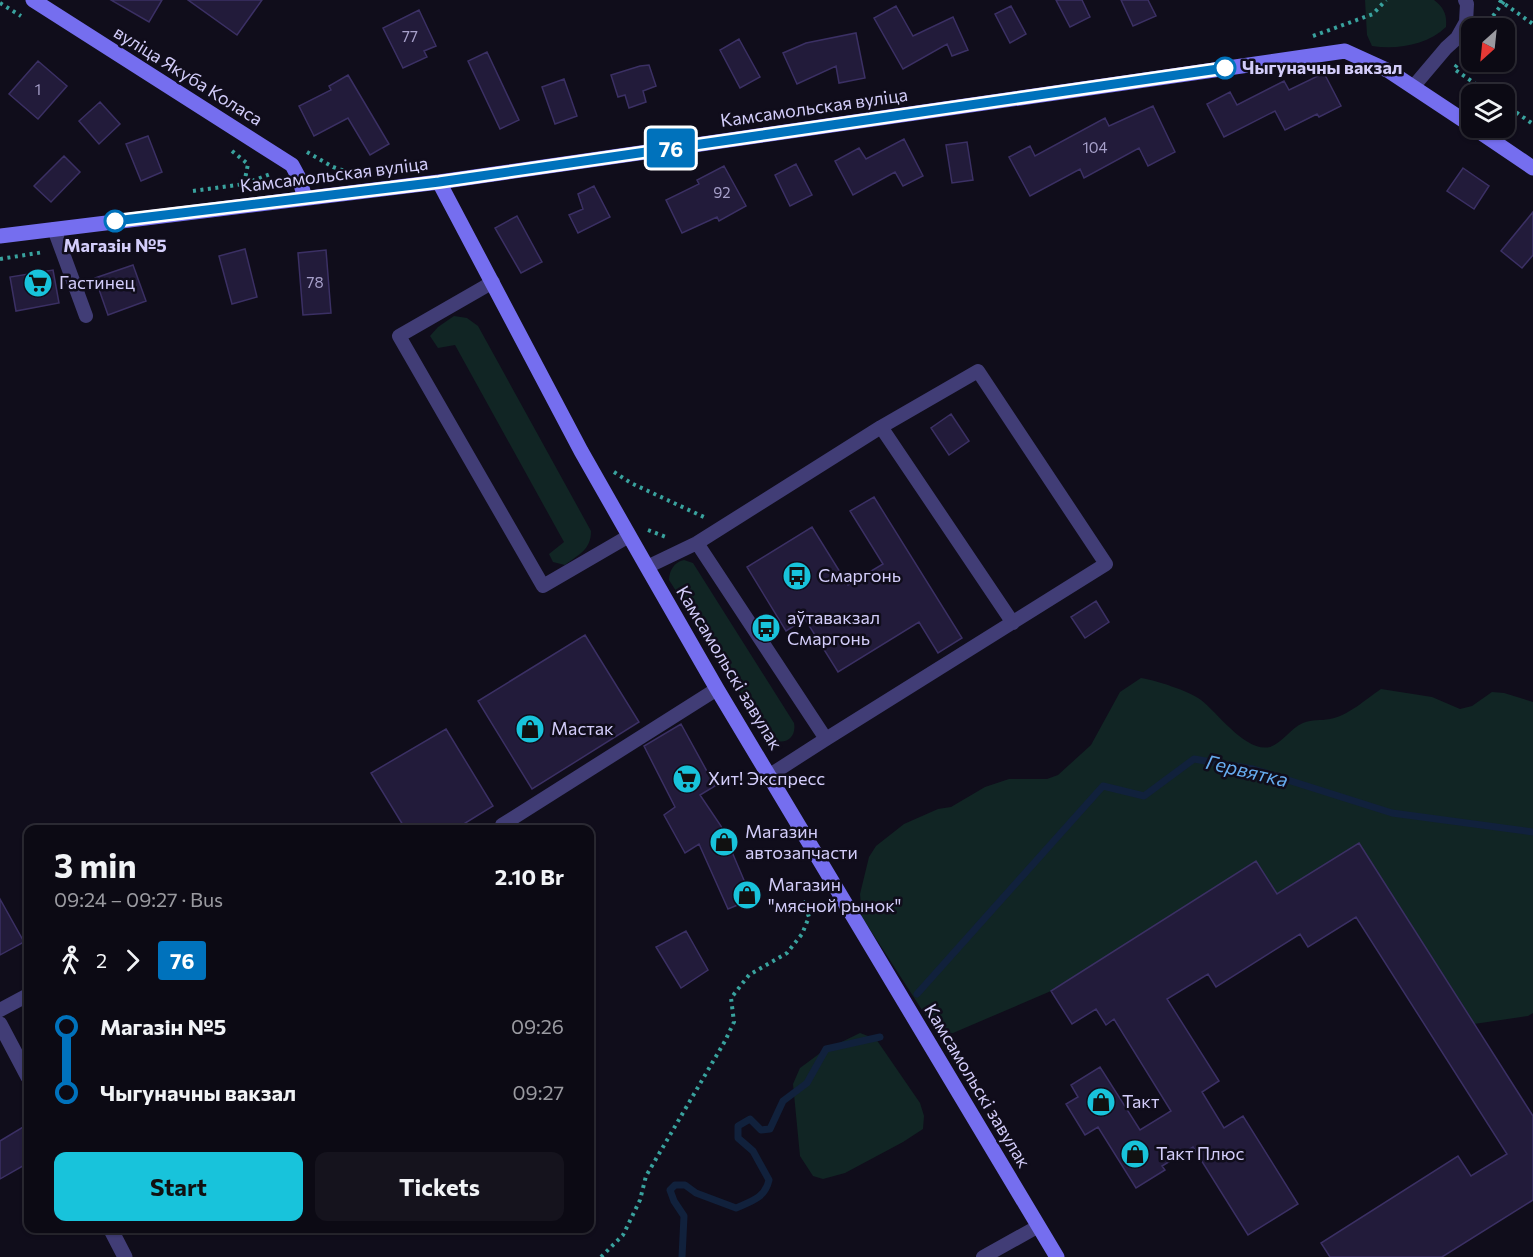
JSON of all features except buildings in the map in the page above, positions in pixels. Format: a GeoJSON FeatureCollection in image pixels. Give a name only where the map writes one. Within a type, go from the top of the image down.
{"type":"FeatureCollection","features":[{"type":"Feature","properties":{"kind":"street","name":"вуліца Якуба Коласа"},"geometry":{"type":"LineString","coordinates":[[33,0],[292,165]]}},
{"type":"Feature","properties":{"kind":"street","name":"Камсамольская вуліца"},"geometry":{"type":"LineString","coordinates":[[0,236],[439,182],[1345,51],[1389,71],[1461,119]]}},
{"type":"Feature","properties":{"kind":"street","name":"Камсамольская вуліца"},"geometry":{"type":"LineString","coordinates":[[1489,138],[1533,168]]}},
{"type":"Feature","properties":{"kind":"street"},"geometry":{"type":"LineString","coordinates":[[292,165],[305,198]]}},
{"type":"Feature","properties":{"kind":"street","name":"Камсамольскі завулак"},"geometry":{"type":"LineString","coordinates":[[439,182],[581,451],[636,531],[647,567],[717,689],[1057,1257]]}},
{"type":"Feature","properties":{"kind":"street"},"geometry":{"type":"LineString","coordinates":[[0,1024],[24,1069]]}},
{"type":"Feature","properties":{"kind":"street"},"geometry":{"type":"LineString","coordinates":[[113,1233],[125,1257]]}},
{"type":"Feature","properties":{"kind":"lane"},"geometry":{"type":"LineString","coordinates":[[1413,87],[1457,38],[1466,22],[1467,4],[1465,0]]}},
{"type":"Feature","properties":{"kind":"lane"},"geometry":{"type":"LineString","coordinates":[[54,229],[86,316]]}},
{"type":"Feature","properties":{"kind":"lane"},"geometry":{"type":"LineString","coordinates":[[493,282],[399,336],[543,586],[636,531]]}},
{"type":"Feature","properties":{"kind":"lane"},"geometry":{"type":"LineString","coordinates":[[647,567],[697,543],[881,427],[978,371],[1106,564],[826,739],[771,776]]}},
{"type":"Feature","properties":{"kind":"lane"},"geometry":{"type":"LineString","coordinates":[[881,427],[1013,622]]}},
{"type":"Feature","properties":{"kind":"lane"},"geometry":{"type":"LineString","coordinates":[[697,543],[826,739]]}},
{"type":"Feature","properties":{"kind":"lane"},"geometry":{"type":"LineString","coordinates":[[502,825],[717,689]]}},
{"type":"Feature","properties":{"kind":"lane"},"geometry":{"type":"LineString","coordinates":[[0,1010],[24,997]]}},
{"type":"Feature","properties":{"kind":"lane"},"geometry":{"type":"LineString","coordinates":[[983,1257],[1037,1227]]}},
{"type":"Feature","properties":{"kind":"path"},"geometry":{"type":"LineString","coordinates":[[1491,18],[1502,1],[1533,24]]}},
{"type":"Feature","properties":{"kind":"path"},"geometry":{"type":"LineString","coordinates":[[0,3],[30,22]]}},
{"type":"Feature","properties":{"kind":"path"},"geometry":{"type":"LineString","coordinates":[[1460,61],[1454,69],[1476,84]]}},
{"type":"Feature","properties":{"kind":"path"},"geometry":{"type":"LineString","coordinates":[[1515,112],[1533,124]]}},
{"type":"Feature","properties":{"kind":"path"},"geometry":{"type":"LineString","coordinates":[[229,149],[248,164],[244,184]]}},
{"type":"Feature","properties":{"kind":"path"},"geometry":{"type":"LineString","coordinates":[[189,192],[259,180],[292,165],[305,151]]}},
{"type":"Feature","properties":{"kind":"path"},"geometry":{"type":"LineString","coordinates":[[615,479],[611,469],[631,483],[708,519]]}},
{"type":"Feature","properties":{"kind":"path"},"geometry":{"type":"LineString","coordinates":[[636,531],[674,538]]}},
{"type":"Feature","properties":{"kind":"path"},"geometry":{"type":"LineString","coordinates":[[601,1257],[623,1235],[640,1200],[646,1176],[725,1041],[734,1022],[731,998],[749,975],[787,953],[802,934],[808,917],[803,901]]}},
{"type":"Feature","properties":{"kind":"green space"},"geometry":{"type":"Polygon","coordinates":[[[1365,0],[1434,0],[1444,12],[1446,27],[1430,38],[1411,45],[1372,46],[1367,35],[1365,0]]]}},
{"type":"Feature","properties":{"kind":"green space"},"geometry":{"type":"Polygon","coordinates":[[[454,316],[467,318],[478,326],[591,531],[586,547],[565,565],[553,562],[549,554],[564,542],[455,345],[438,348],[430,336],[454,316]]]}},
{"type":"Feature","properties":{"kind":"green space"},"geometry":{"type":"Polygon","coordinates":[[[684,560],[693,563],[794,723],[793,733],[788,740],[779,741],[769,737],[669,580],[673,567],[684,560]]]}},
{"type":"Feature","properties":{"kind":"green space"},"geometry":{"type":"Polygon","coordinates":[[[1141,678],[1172,686],[1196,697],[1242,738],[1261,747],[1274,745],[1303,723],[1337,717],[1357,707],[1381,689],[1432,697],[1460,709],[1472,706],[1492,692],[1504,693],[1533,702],[1533,1013],[1528,1016],[1474,1024],[1359,843],[1277,894],[1256,861],[1051,991],[953,1033],[940,1032],[933,1027],[862,917],[860,894],[869,857],[876,846],[904,824],[938,809],[951,807],[985,787],[1009,779],[1047,779],[1058,775],[1091,745],[1120,692],[1141,678]]]}},
{"type":"Feature","properties":{"kind":"green space"},"geometry":{"type":"Polygon","coordinates":[[[860,1033],[876,1039],[920,1103],[924,1116],[923,1129],[845,1173],[823,1179],[813,1176],[800,1156],[793,1084],[800,1068],[823,1051],[860,1033]]]}},
{"type":"Feature","properties":{"kind":"waterway","name":"Гервятка"},"geometry":{"type":"LineString","coordinates":[[917,994],[1103,786],[1144,796],[1194,759],[1253,769],[1392,813],[1533,832]]}},
{"type":"Feature","properties":{"kind":"waterway","name":"Гервятка"},"geometry":{"type":"LineString","coordinates":[[682,1257],[684,1216],[670,1190],[675,1185],[685,1185],[696,1193],[736,1208],[757,1198],[764,1191],[769,1180],[753,1151],[738,1138],[738,1126],[750,1119],[761,1130],[770,1129],[783,1101],[807,1083],[826,1049],[880,1037]]}},
{"type":"Feature","properties":{"kind":"bus line","name":"76"},"geometry":{"type":"LineString","coordinates":[[115,221],[439,182],[1225,68]]}},
{"type":"Feature","properties":{"kind":"place","name":"Чыгуначны вакзал"},"geometry":{"type":"Point","coordinates":[1225,68]}},
{"type":"Feature","properties":{"kind":"place","name":"Магазін №5"},"geometry":{"type":"Point","coordinates":[115,221]}},
{"type":"Feature","properties":{"kind":"place","name":"Гастинец"},"geometry":{"type":"Point","coordinates":[38,283]}},
{"type":"Feature","properties":{"kind":"place","name":"Смаргонь"},"geometry":{"type":"Point","coordinates":[797,576]}},
{"type":"Feature","properties":{"kind":"place","name":"аўтавакзал Смаргонь"},"geometry":{"type":"Point","coordinates":[766,628]}},
{"type":"Feature","properties":{"kind":"place","name":"Мастак"},"geometry":{"type":"Point","coordinates":[530,729]}},
{"type":"Feature","properties":{"kind":"place","name":"Хит! Экспресс"},"geometry":{"type":"Point","coordinates":[687,779]}},
{"type":"Feature","properties":{"kind":"place","name":"Магазин автозапчасти"},"geometry":{"type":"Point","coordinates":[724,842]}},
{"type":"Feature","properties":{"kind":"place","name":"Магазин \"мясной рынок\""},"geometry":{"type":"Point","coordinates":[747,895]}},
{"type":"Feature","properties":{"kind":"place","name":"Такт"},"geometry":{"type":"Point","coordinates":[1101,1102]}},
{"type":"Feature","properties":{"kind":"place","name":"Такт Плюс"},"geometry":{"type":"Point","coordinates":[1135,1154]}}]}
